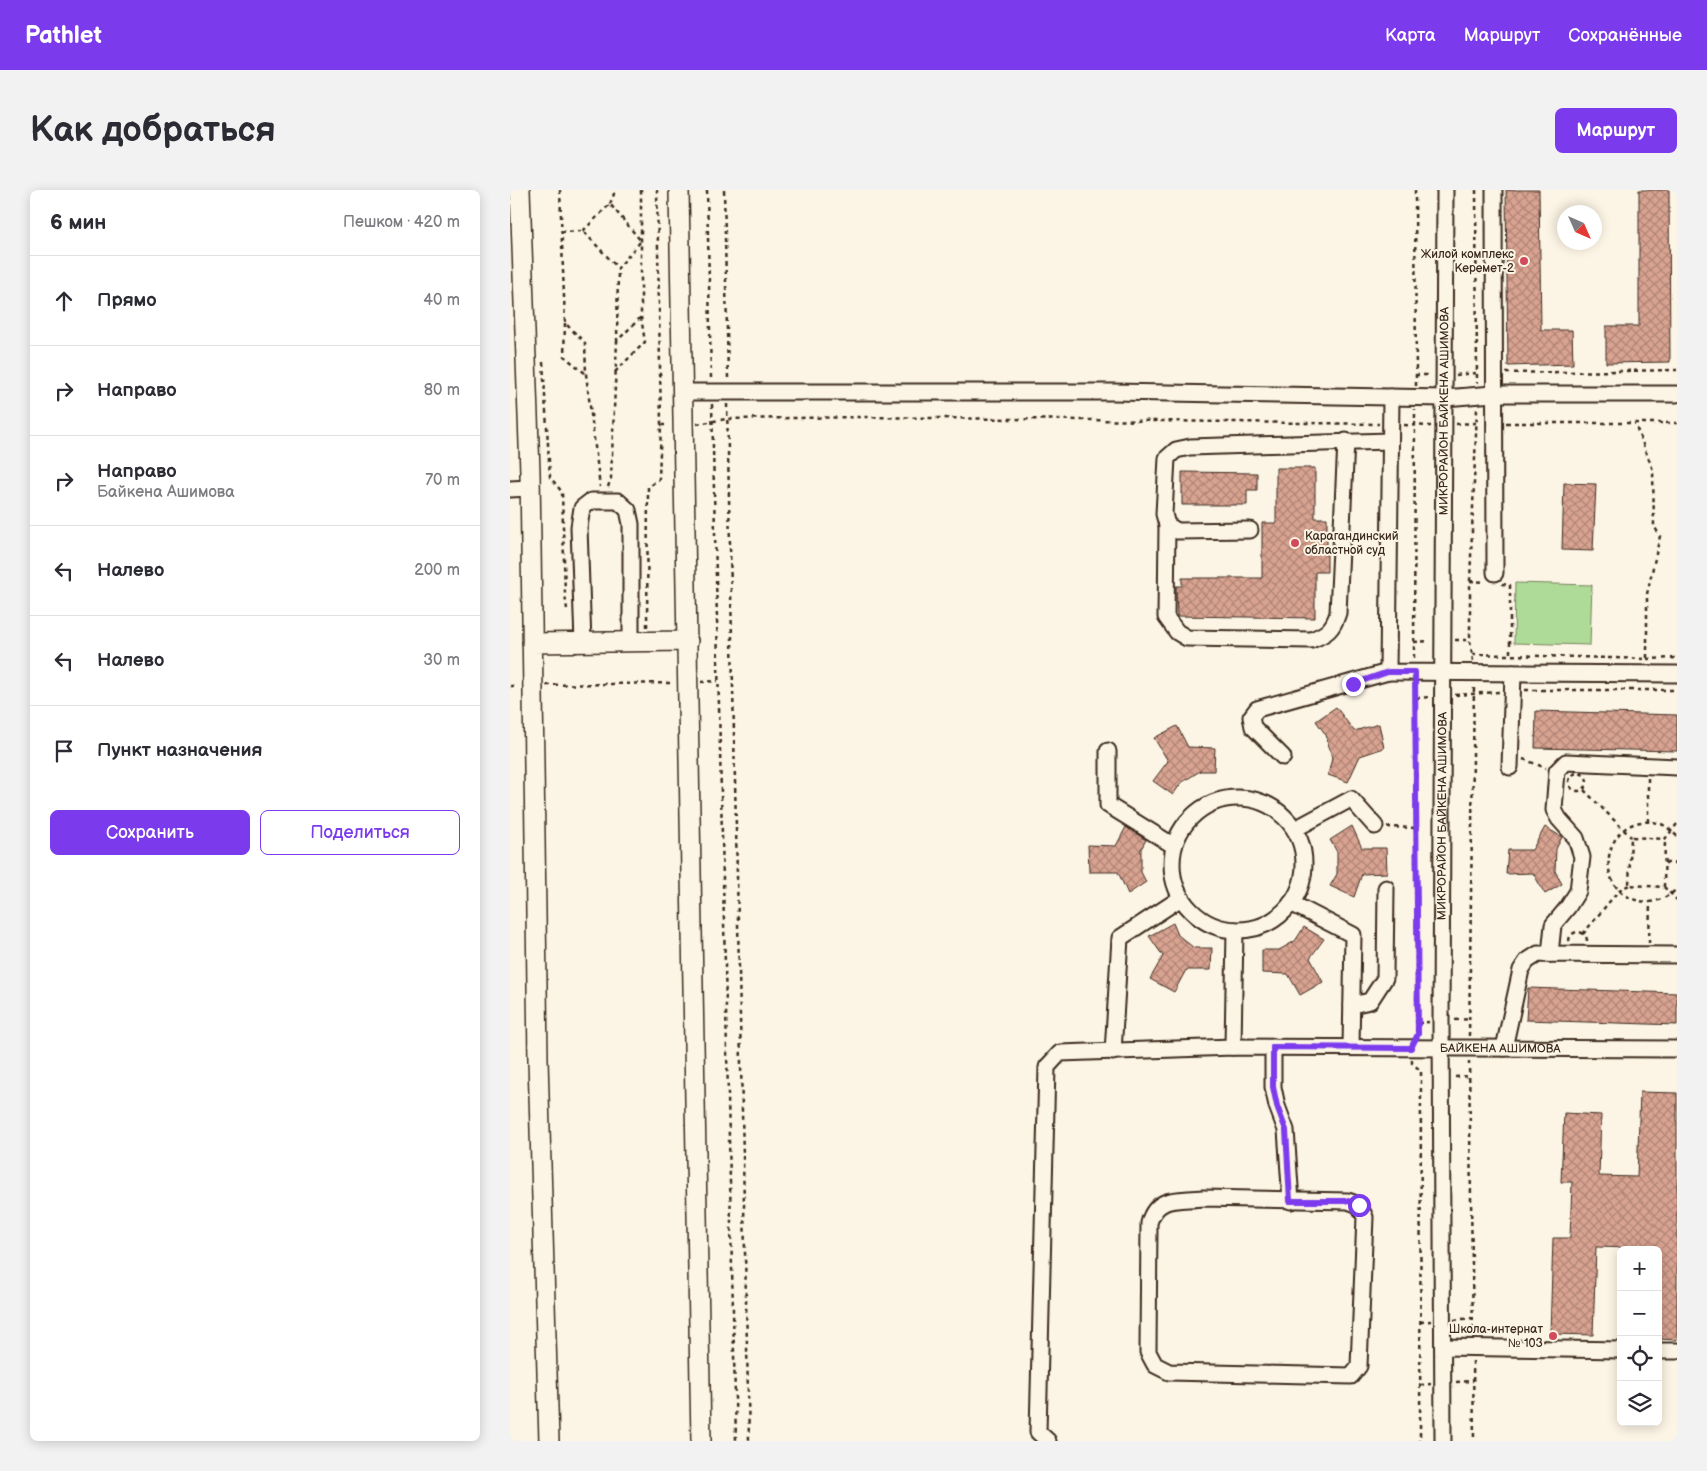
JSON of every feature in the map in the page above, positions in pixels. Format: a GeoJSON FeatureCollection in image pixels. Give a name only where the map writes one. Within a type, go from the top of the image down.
{"type":"FeatureCollection","features":[{"type":"Feature","properties":{"kind":"main road"},"geometry":{"type":"LineString","coordinates":[[520,190],[516,249],[530,488],[538,1060],[549,1441]]}},
{"type":"Feature","properties":{"kind":"main road"},"geometry":{"type":"LineString","coordinates":[[679,190],[701,1441]]}},
{"type":"Feature","properties":{"kind":"main road"},"geometry":{"type":"LineString","coordinates":[[532,643],[583,643],[631,638],[688,641]]}},
{"type":"Feature","properties":{"kind":"main road"},"geometry":{"type":"LineString","coordinates":[[541,1441],[547,1421]]}},
{"type":"Feature","properties":{"kind":"street","name":"МИКРОРАЙОН БАЙКЕНА АШИМОВА"},"geometry":{"type":"LineString","coordinates":[[1442,1441],[1441,1048],[1445,190]]}},
{"type":"Feature","properties":{"kind":"street"},"geometry":{"type":"LineString","coordinates":[[1494,190],[1493,394],[1495,573]]}},
{"type":"Feature","properties":{"kind":"street"},"geometry":{"type":"LineString","coordinates":[[683,392],[1104,392],[1445,398],[1493,394],[1677,394]]}},
{"type":"Feature","properties":{"kind":"street"},"geometry":{"type":"LineString","coordinates":[[1388,672],[1391,397]]}},
{"type":"Feature","properties":{"kind":"street"},"geometry":{"type":"LineString","coordinates":[[1346,441],[1338,613],[1334,626],[1325,635],[1311,640],[1188,638],[1177,632],[1166,617],[1167,525],[1164,514],[1167,458],[1176,450],[1190,447],[1346,441],[1390,441]]}},
{"type":"Feature","properties":{"kind":"street"},"geometry":{"type":"LineString","coordinates":[[510,489],[530,488]]}},
{"type":"Feature","properties":{"kind":"street"},"geometry":{"type":"LineString","coordinates":[[583,643],[579,527],[582,508],[591,500],[618,501],[628,510],[631,524],[631,638]]}},
{"type":"Feature","properties":{"kind":"street"},"geometry":{"type":"LineString","coordinates":[[1167,525],[1177,531],[1250,530]]}},
{"type":"Feature","properties":{"kind":"street"},"geometry":{"type":"LineString","coordinates":[[1283,756],[1253,727],[1251,717],[1258,709],[1388,672],[1677,674]]}},
{"type":"Feature","properties":{"kind":"street"},"geometry":{"type":"LineString","coordinates":[[1511,761],[1513,673]]}},
{"type":"Feature","properties":{"kind":"street"},"geometry":{"type":"LineString","coordinates":[[1108,751],[1108,805],[1174,846]]}},
{"type":"Feature","properties":{"kind":"street"},"geometry":{"type":"LineString","coordinates":[[1550,954],[1553,926],[1578,891],[1582,857],[1576,838],[1559,819],[1554,810],[1557,771],[1566,762],[1677,767]]}},
{"type":"Feature","properties":{"kind":"street"},"geometry":{"type":"LineString","coordinates":[[1240,797],[1261,801],[1280,812],[1295,829],[1303,849],[1305,871],[1299,892],[1286,910],[1268,924],[1248,930],[1226,930],[1205,922],[1188,908],[1176,890],[1171,868],[1174,846],[1183,826],[1198,810],[1225,799],[1240,797]]}},
{"type":"Feature","properties":{"kind":"street"},"geometry":{"type":"LineString","coordinates":[[1295,829],[1351,798],[1375,826]]}},
{"type":"Feature","properties":{"kind":"street"},"geometry":{"type":"LineString","coordinates":[[1352,1005],[1370,1001],[1385,978],[1386,888]]}},
{"type":"Feature","properties":{"kind":"street"},"geometry":{"type":"LineString","coordinates":[[1113,1052],[1120,938],[1181,898]]}},
{"type":"Feature","properties":{"kind":"street"},"geometry":{"type":"LineString","coordinates":[[1291,903],[1354,935],[1350,1047]]}},
{"type":"Feature","properties":{"kind":"street"},"geometry":{"type":"LineString","coordinates":[[1233,1047],[1235,930]]}},
{"type":"Feature","properties":{"kind":"street"},"geometry":{"type":"LineString","coordinates":[[1504,1048],[1521,970],[1527,961],[1538,954],[1677,955]]}},
{"type":"Feature","properties":{"kind":"street","name":"БАЙКЕНА АШИМОВА"},"geometry":{"type":"LineString","coordinates":[[1048,1441],[1038,1432],[1047,1067],[1060,1053],[1233,1047],[1677,1049]]}},
{"type":"Feature","properties":{"kind":"street"},"geometry":{"type":"LineString","coordinates":[[1273,1047],[1273,1087],[1277,1106],[1286,1130],[1290,1201]]}},
{"type":"Feature","properties":{"kind":"street"},"geometry":{"type":"LineString","coordinates":[[1203,1198],[1290,1201],[1348,1201],[1359,1205],[1364,1217],[1359,1366],[1351,1376],[1170,1372],[1155,1365],[1148,1352],[1149,1223],[1153,1210],[1163,1202],[1203,1198]]}},
{"type":"Feature","properties":{"kind":"street"},"geometry":{"type":"LineString","coordinates":[[1442,1347],[1617,1350]]}},
{"type":"Feature","properties":{"kind":"street"},"geometry":{"type":"LineString","coordinates":[[1662,1351],[1677,1351]]}},
{"type":"Feature","properties":{"kind":"path"},"geometry":{"type":"LineString","coordinates":[[560,190],[565,323],[564,356],[586,374]]}},
{"type":"Feature","properties":{"kind":"path"},"geometry":{"type":"LineString","coordinates":[[562,232],[584,231],[610,204],[614,194],[612,190]]}},
{"type":"Feature","properties":{"kind":"path"},"geometry":{"type":"LineString","coordinates":[[615,372],[645,342],[641,316],[641,190]]}},
{"type":"Feature","properties":{"kind":"path"},"geometry":{"type":"LineString","coordinates":[[631,638],[648,627],[648,487],[659,479],[661,425],[657,190]]}},
{"type":"Feature","properties":{"kind":"path"},"geometry":{"type":"LineString","coordinates":[[707,190],[736,1441]]}},
{"type":"Feature","properties":{"kind":"path"},"geometry":{"type":"LineString","coordinates":[[724,190],[728,391],[726,419],[749,1441]]}},
{"type":"Feature","properties":{"kind":"path"},"geometry":{"type":"LineString","coordinates":[[1415,190],[1416,397],[1414,426],[1418,1034],[1411,1048],[1412,1063],[1421,1071],[1420,1441]]}},
{"type":"Feature","properties":{"kind":"path"},"geometry":{"type":"LineString","coordinates":[[1474,672],[1470,581],[1477,395],[1476,190]]}},
{"type":"Feature","properties":{"kind":"path"},"geometry":{"type":"LineString","coordinates":[[610,204],[641,241]]}},
{"type":"Feature","properties":{"kind":"path"},"geometry":{"type":"LineString","coordinates":[[584,231],[618,268]]}},
{"type":"Feature","properties":{"kind":"path"},"geometry":{"type":"LineString","coordinates":[[604,501],[611,478],[618,268],[641,241]]}},
{"type":"Feature","properties":{"kind":"path"},"geometry":{"type":"LineString","coordinates":[[617,341],[641,316]]}},
{"type":"Feature","properties":{"kind":"path"},"geometry":{"type":"LineString","coordinates":[[565,323],[585,343],[586,374],[598,480],[604,501]]}},
{"type":"Feature","properties":{"kind":"path"},"geometry":{"type":"LineString","coordinates":[[543,360],[550,477],[562,492],[565,595],[568,612]]}},
{"type":"Feature","properties":{"kind":"path"},"geometry":{"type":"LineString","coordinates":[[1476,373],[1677,370]]}},
{"type":"Feature","properties":{"kind":"path"},"geometry":{"type":"LineString","coordinates":[[661,425],[712,423],[726,419],[863,418],[1390,424],[1414,426],[1494,422],[1677,423]]}},
{"type":"Feature","properties":{"kind":"path"},"geometry":{"type":"LineString","coordinates":[[1635,424],[1653,470],[1654,526],[1660,536],[1647,594],[1646,659]]}},
{"type":"Feature","properties":{"kind":"path"},"geometry":{"type":"LineString","coordinates":[[1470,581],[1510,585],[1510,655]]}},
{"type":"Feature","properties":{"kind":"path"},"geometry":{"type":"LineString","coordinates":[[1472,654],[1646,659],[1677,658]]}},
{"type":"Feature","properties":{"kind":"path"},"geometry":{"type":"LineString","coordinates":[[510,686],[718,681]]}},
{"type":"Feature","properties":{"kind":"path"},"geometry":{"type":"LineString","coordinates":[[1474,695],[1512,690],[1677,690]]}},
{"type":"Feature","properties":{"kind":"path"},"geometry":{"type":"LineString","coordinates":[[1511,761],[1557,771]]}},
{"type":"Feature","properties":{"kind":"path"},"geometry":{"type":"LineString","coordinates":[[1648,766],[1648,823]]}},
{"type":"Feature","properties":{"kind":"path"},"geometry":{"type":"LineString","coordinates":[[1581,773],[1585,776],[1586,786],[1584,790],[1574,791],[1570,788],[1569,779],[1572,775],[1581,773]]}},
{"type":"Feature","properties":{"kind":"path"},"geometry":{"type":"LineString","coordinates":[[1584,790],[1631,837],[1664,839],[1677,824]]}},
{"type":"Feature","properties":{"kind":"path"},"geometry":{"type":"LineString","coordinates":[[1677,836],[1662,824],[1641,822],[1622,830],[1609,847],[1607,868],[1619,890],[1632,900],[1650,902],[1672,894],[1677,888]]}},
{"type":"Feature","properties":{"kind":"path"},"geometry":{"type":"LineString","coordinates":[[1375,826],[1416,828]]}},
{"type":"Feature","properties":{"kind":"path"},"geometry":{"type":"LineString","coordinates":[[1629,885],[1631,837]]}},
{"type":"Feature","properties":{"kind":"path"},"geometry":{"type":"LineString","coordinates":[[1664,839],[1664,887]]}},
{"type":"Feature","properties":{"kind":"path"},"geometry":{"type":"LineString","coordinates":[[1665,863],[1677,863]]}},
{"type":"Feature","properties":{"kind":"path"},"geometry":{"type":"LineString","coordinates":[[1583,934],[1619,890],[1629,885],[1664,887],[1677,900]]}},
{"type":"Feature","properties":{"kind":"path"},"geometry":{"type":"LineString","coordinates":[[1649,955],[1650,902]]}},
{"type":"Feature","properties":{"kind":"green space"},"geometry":{"type":"Polygon","coordinates":[[[1515,583],[1592,585],[1590,645],[1514,643],[1515,583]]]}},
{"type":"Feature","properties":{"kind":"building","name":"Жилой комплекс Керемет-2"},"geometry":{"type":"Polygon","coordinates":[[[1506,190],[1539,190],[1541,330],[1572,330],[1573,364],[1508,366],[1506,190]]]}},
{"type":"Feature","properties":{"kind":"building"},"geometry":{"type":"Polygon","coordinates":[[[1639,190],[1669,190],[1670,362],[1606,363],[1606,326],[1639,326],[1639,190]]]}},
{"type":"Feature","properties":{"kind":"building","name":"Карагандинский областной суд"},"geometry":{"type":"Polygon","coordinates":[[[1276,468],[1315,468],[1315,518],[1327,518],[1327,572],[1315,572],[1315,618],[1177,616],[1176,586],[1182,586],[1182,578],[1262,578],[1262,523],[1276,523],[1276,468]]]}},
{"type":"Feature","properties":{"kind":"building"},"geometry":{"type":"Polygon","coordinates":[[[1182,472],[1257,473],[1257,490],[1247,490],[1247,505],[1182,505],[1182,472]]]}},
{"type":"Feature","properties":{"kind":"building"},"geometry":{"type":"Polygon","coordinates":[[[1564,483],[1596,484],[1593,551],[1562,550],[1564,483]]]}},
{"type":"Feature","properties":{"kind":"building"},"geometry":{"type":"Polygon","coordinates":[[[1336,707],[1354,731],[1379,724],[1384,748],[1360,756],[1348,782],[1328,775],[1332,758],[1326,735],[1316,721],[1336,707]]]}},
{"type":"Feature","properties":{"kind":"building"},"geometry":{"type":"Polygon","coordinates":[[[1536,711],[1677,715],[1677,751],[1535,748],[1536,711]]]}},
{"type":"Feature","properties":{"kind":"building"},"geometry":{"type":"Polygon","coordinates":[[[1177,726],[1188,747],[1215,748],[1214,771],[1200,771],[1181,783],[1173,795],[1153,781],[1168,761],[1154,738],[1177,726]]]}},
{"type":"Feature","properties":{"kind":"building"},"geometry":{"type":"Polygon","coordinates":[[[1352,826],[1362,848],[1386,848],[1387,873],[1362,874],[1354,897],[1330,886],[1337,874],[1337,852],[1330,840],[1352,826]]]}},
{"type":"Feature","properties":{"kind":"building"},"geometry":{"type":"Polygon","coordinates":[[[1126,827],[1146,840],[1141,849],[1141,872],[1146,882],[1128,894],[1118,872],[1089,872],[1088,845],[1116,846],[1126,827]]]}},
{"type":"Feature","properties":{"kind":"building"},"geometry":{"type":"Polygon","coordinates":[[[1545,827],[1562,837],[1556,849],[1555,871],[1562,884],[1545,894],[1533,873],[1506,874],[1508,850],[1532,850],[1545,827]]]}},
{"type":"Feature","properties":{"kind":"building"},"geometry":{"type":"Polygon","coordinates":[[[1173,923],[1178,935],[1194,948],[1212,948],[1211,970],[1186,970],[1174,992],[1150,979],[1163,956],[1149,936],[1173,923]]]}},
{"type":"Feature","properties":{"kind":"building"},"geometry":{"type":"Polygon","coordinates":[[[1304,927],[1324,939],[1310,958],[1323,982],[1300,995],[1288,974],[1262,973],[1262,950],[1279,950],[1295,941],[1304,927]]]}},
{"type":"Feature","properties":{"kind":"building"},"geometry":{"type":"Polygon","coordinates":[[[1528,988],[1677,993],[1677,1025],[1526,1020],[1528,988]]]}},
{"type":"Feature","properties":{"kind":"building"},"geometry":{"type":"Polygon","coordinates":[[[1640,1092],[1677,1093],[1677,1340],[1662,1339],[1662,1246],[1596,1247],[1593,1335],[1550,1334],[1553,1238],[1570,1238],[1572,1182],[1561,1182],[1564,1113],[1601,1115],[1599,1176],[1637,1177],[1640,1092]]]}},
{"type":"Feature","properties":{"kind":"place","name":"Жилой комплекс Керемет-2"},"geometry":{"type":"Point","coordinates":[1524,261]}},
{"type":"Feature","properties":{"kind":"place","name":"Карагандинский областной суд"},"geometry":{"type":"Point","coordinates":[1295,543]}},
{"type":"Feature","properties":{"kind":"place","name":"Школа-интернат № 103"},"geometry":{"type":"Point","coordinates":[1553,1336]}},
{"type":"Feature","properties":{"kind":"route"},"geometry":{"type":"LineString","coordinates":[[1353,684],[1388,672],[1415,672],[1418,1034],[1411,1048],[1273,1047],[1273,1087],[1277,1106],[1286,1130],[1290,1201],[1348,1201],[1359,1205]]}}]}
